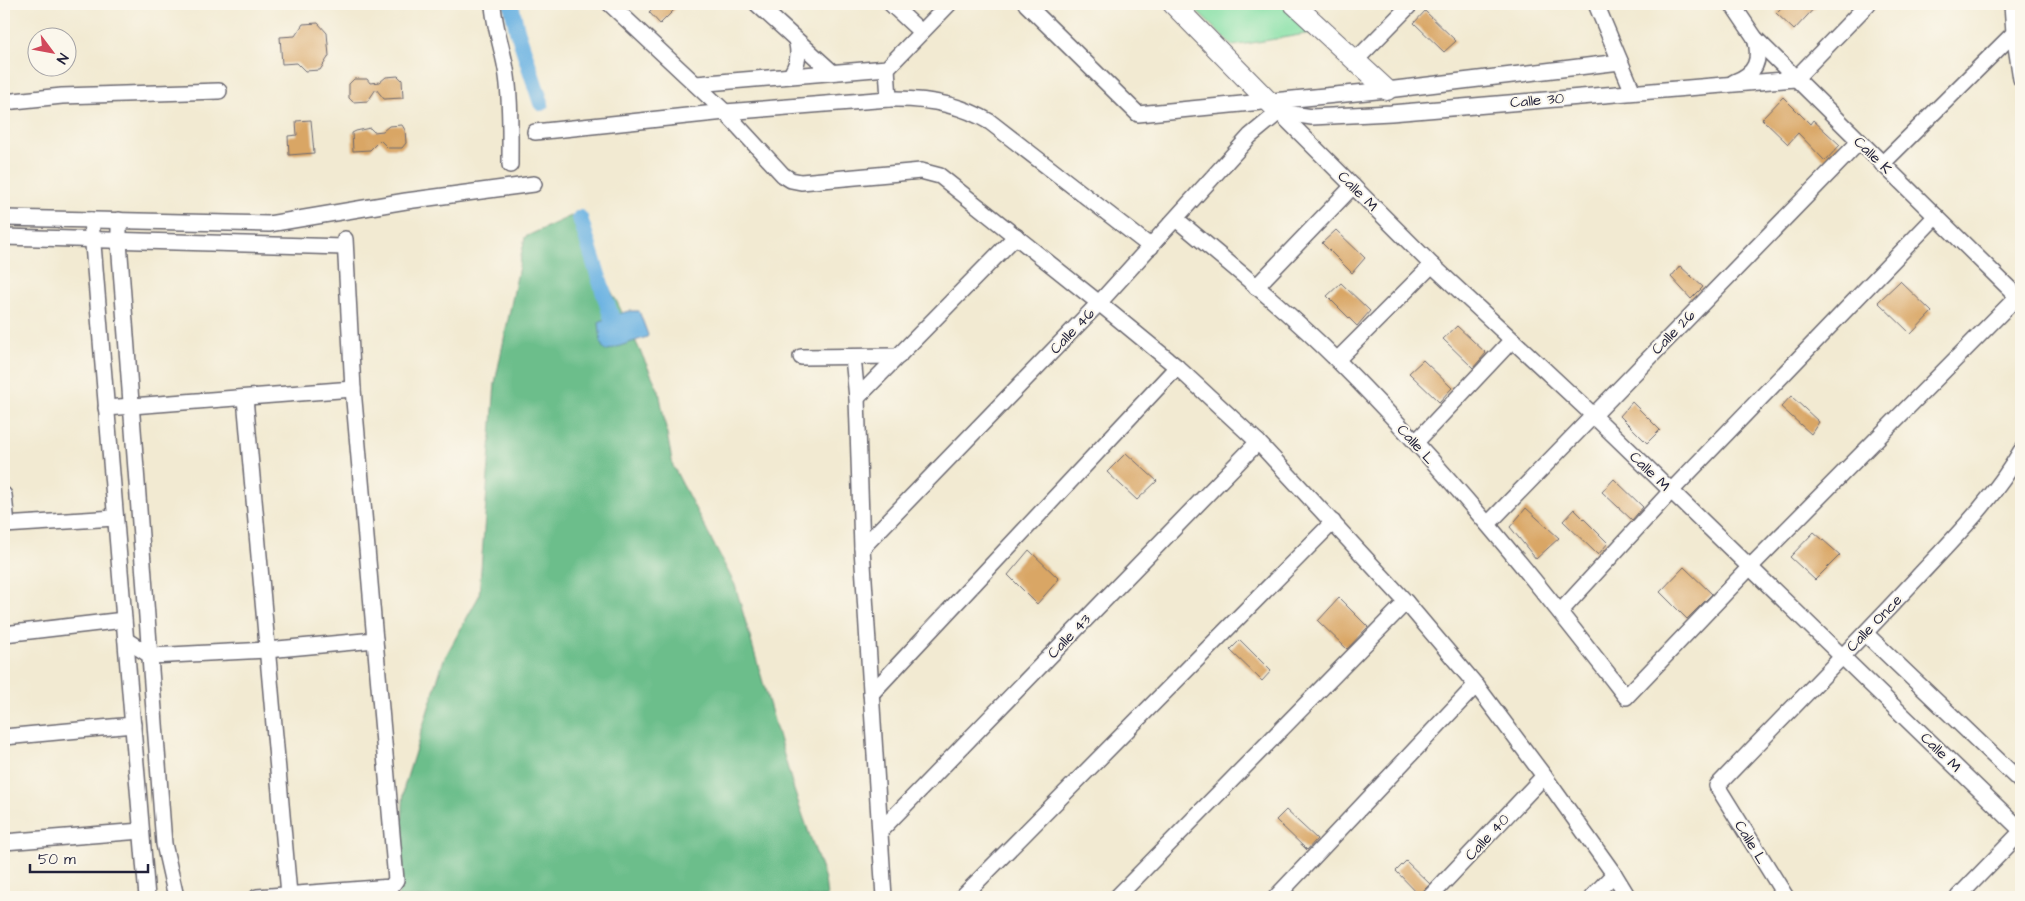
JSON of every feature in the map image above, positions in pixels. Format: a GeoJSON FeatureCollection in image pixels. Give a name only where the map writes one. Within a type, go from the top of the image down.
{"type":"FeatureCollection","features":[{"type":"Feature","properties":{"kind":"street"},"geometry":{"type":"LineString","coordinates":[[492,4],[507,75],[510,117],[510,165]]}},
{"type":"Feature","properties":{"kind":"street"},"geometry":{"type":"LineString","coordinates":[[610,4],[725,112],[784,175],[791,180],[800,182],[921,171],[932,173],[947,180],[1177,367],[1258,442],[1406,602],[1476,686],[1544,776],[1614,874],[1628,897]]}},
{"type":"Feature","properties":{"kind":"street"},"geometry":{"type":"LineString","coordinates":[[757,4],[832,72]]}},
{"type":"Feature","properties":{"kind":"street"},"geometry":{"type":"LineString","coordinates":[[891,4],[921,32]]}},
{"type":"Feature","properties":{"kind":"street"},"geometry":{"type":"LineString","coordinates":[[696,84],[887,68],[950,4]]}},
{"type":"Feature","properties":{"kind":"street"},"geometry":{"type":"LineString","coordinates":[[1026,4],[1138,114],[1274,106],[1387,90],[1620,62]]}},
{"type":"Feature","properties":{"kind":"street"},"geometry":{"type":"LineString","coordinates":[[1172,4],[1274,106]]}},
{"type":"Feature","properties":{"kind":"street"},"geometry":{"type":"LineString","coordinates":[[1294,4],[1387,90],[1391,113]]}},
{"type":"Feature","properties":{"kind":"street"},"geometry":{"type":"LineString","coordinates":[[1355,61],[1411,4]]}},
{"type":"Feature","properties":{"kind":"street"},"geometry":{"type":"LineString","coordinates":[[1596,4],[1632,92]]}},
{"type":"Feature","properties":{"kind":"street","name":"Calle K"},"geometry":{"type":"LineString","coordinates":[[1732,4],[1755,38],[1795,79],[2019,298]]}},
{"type":"Feature","properties":{"kind":"street"},"geometry":{"type":"LineString","coordinates":[[1795,79],[1868,4]]}},
{"type":"Feature","properties":{"kind":"street"},"geometry":{"type":"LineString","coordinates":[[2012,4],[2018,36],[2021,79]]}},
{"type":"Feature","properties":{"kind":"street"},"geometry":{"type":"LineString","coordinates":[[1882,164],[2018,36]]}},
{"type":"Feature","properties":{"kind":"street"},"geometry":{"type":"LineString","coordinates":[[1728,84],[1742,80],[1754,68],[1758,59],[1755,38]]}},
{"type":"Feature","properties":{"kind":"street"},"geometry":{"type":"LineString","coordinates":[[790,76],[798,59],[799,49],[796,40]]}},
{"type":"Feature","properties":{"kind":"street"},"geometry":{"type":"LineString","coordinates":[[887,68],[889,99]]}},
{"type":"Feature","properties":{"kind":"street","name":"Calle 30"},"geometry":{"type":"LineString","coordinates":[[1274,106],[1312,118],[1795,79]]}},
{"type":"Feature","properties":{"kind":"street"},"geometry":{"type":"LineString","coordinates":[[4,102],[62,96],[220,91]]}},
{"type":"Feature","properties":{"kind":"street"},"geometry":{"type":"LineString","coordinates":[[535,132],[725,112],[889,99],[912,99],[944,104],[973,112],[1050,168],[1151,247]]}},
{"type":"Feature","properties":{"kind":"street","name":"Calle M"},"geometry":{"type":"LineString","coordinates":[[1274,106],[1432,265],[1593,415],[2021,831]]}},
{"type":"Feature","properties":{"kind":"street","name":"Calle 46"},"geometry":{"type":"LineString","coordinates":[[862,548],[1099,303],[1250,136],[1274,106]]}},
{"type":"Feature","properties":{"kind":"street","name":"Calle 26"},"geometry":{"type":"LineString","coordinates":[[1488,524],[1859,142]]}},
{"type":"Feature","properties":{"kind":"street"},"geometry":{"type":"LineString","coordinates":[[4,218],[269,224],[406,201],[534,184]]}},
{"type":"Feature","properties":{"kind":"street"},"geometry":{"type":"LineString","coordinates":[[1256,287],[1353,186]]}},
{"type":"Feature","properties":{"kind":"street"},"geometry":{"type":"LineString","coordinates":[[1560,612],[1671,491],[1936,216]]}},
{"type":"Feature","properties":{"kind":"street","name":"Calle L"},"geometry":{"type":"LineString","coordinates":[[1176,219],[1256,287],[1337,360],[1416,442],[1488,524],[1626,697],[1750,567]]}},
{"type":"Feature","properties":{"kind":"street"},"geometry":{"type":"LineString","coordinates":[[91,220],[147,897]]}},
{"type":"Feature","properties":{"kind":"street"},"geometry":{"type":"LineString","coordinates":[[119,220],[119,242],[164,844],[176,897]]}},
{"type":"Feature","properties":{"kind":"street"},"geometry":{"type":"LineString","coordinates":[[857,398],[1016,236]]}},
{"type":"Feature","properties":{"kind":"street"},"geometry":{"type":"LineString","coordinates":[[4,238],[119,242],[345,243],[353,388],[396,880],[390,887],[257,897]]}},
{"type":"Feature","properties":{"kind":"street"},"geometry":{"type":"LineString","coordinates":[[1337,360],[1432,265]]}},
{"type":"Feature","properties":{"kind":"street"},"geometry":{"type":"LineString","coordinates":[[1750,567],[2019,298]]}},
{"type":"Feature","properties":{"kind":"street"},"geometry":{"type":"LineString","coordinates":[[1416,442],[1512,340]]}},
{"type":"Feature","properties":{"kind":"street"},"geometry":{"type":"LineString","coordinates":[[801,357],[900,356]]}},
{"type":"Feature","properties":{"kind":"street"},"geometry":{"type":"LineString","coordinates":[[853,357],[857,398],[862,548],[884,897]]}},
{"type":"Feature","properties":{"kind":"street"},"geometry":{"type":"LineString","coordinates":[[871,694],[1177,367]]}},
{"type":"Feature","properties":{"kind":"street"},"geometry":{"type":"LineString","coordinates":[[106,408],[353,388]]}},
{"type":"Feature","properties":{"kind":"street"},"geometry":{"type":"LineString","coordinates":[[245,398],[288,894]]}},
{"type":"Feature","properties":{"kind":"street","name":"Calle 43"},"geometry":{"type":"LineString","coordinates":[[881,830],[1258,442]]}},
{"type":"Feature","properties":{"kind":"street","name":"Calle Once"},"geometry":{"type":"LineString","coordinates":[[1717,786],[1841,656],[1866,634],[1983,508],[2009,473],[2021,451]]}},
{"type":"Feature","properties":{"kind":"street"},"geometry":{"type":"LineString","coordinates":[[4,495],[5,525],[115,518]]}},
{"type":"Feature","properties":{"kind":"street"},"geometry":{"type":"LineString","coordinates":[[962,897],[1333,522]]}},
{"type":"Feature","properties":{"kind":"street"},"geometry":{"type":"LineString","coordinates":[[1117,897],[1406,602]]}},
{"type":"Feature","properties":{"kind":"street"},"geometry":{"type":"LineString","coordinates":[[4,634],[124,620]]}},
{"type":"Feature","properties":{"kind":"street"},"geometry":{"type":"LineString","coordinates":[[1866,634],[2021,782]]}},
{"type":"Feature","properties":{"kind":"street"},"geometry":{"type":"LineString","coordinates":[[126,640],[151,656],[267,650],[375,640]]}},
{"type":"Feature","properties":{"kind":"street"},"geometry":{"type":"LineString","coordinates":[[129,684],[151,656]]}},
{"type":"Feature","properties":{"kind":"street"},"geometry":{"type":"LineString","coordinates":[[1276,897],[1476,686]]}},
{"type":"Feature","properties":{"kind":"street"},"geometry":{"type":"LineString","coordinates":[[4,736],[133,725]]}},
{"type":"Feature","properties":{"kind":"street","name":"Calle 40"},"geometry":{"type":"LineString","coordinates":[[1430,897],[1544,776]]}},
{"type":"Feature","properties":{"kind":"street","name":"Calle L"},"geometry":{"type":"LineString","coordinates":[[1717,786],[1786,897]]}},
{"type":"Feature","properties":{"kind":"street"},"geometry":{"type":"LineString","coordinates":[[4,842],[141,831]]}},
{"type":"Feature","properties":{"kind":"street"},"geometry":{"type":"LineString","coordinates":[[1958,897],[2021,831]]}},
{"type":"Feature","properties":{"kind":"street"},"geometry":{"type":"LineString","coordinates":[[1592,897],[1614,874]]}},
{"type":"Feature","properties":{"kind":"green space"},"geometry":{"type":"Polygon","coordinates":[[[1189,4],[1281,4],[1312,33],[1233,46],[1189,4]]]}},
{"type":"Feature","properties":{"kind":"green space"},"geometry":{"type":"Polygon","coordinates":[[[571,216],[618,304],[659,391],[673,466],[735,585],[794,790],[825,879],[827,897],[398,897],[404,787],[444,659],[479,596],[495,383],[525,237],[571,216]]]}},
{"type":"Feature","properties":{"kind":"water"},"geometry":{"type":"Polygon","coordinates":[[[629,311],[639,311],[648,335],[647,337],[605,351],[601,344],[599,322],[611,316],[629,311]]]}},
{"type":"Feature","properties":{"kind":"building"},"geometry":{"type":"Polygon","coordinates":[[[657,4],[680,4],[660,24],[649,12],[657,4]]]}},
{"type":"Feature","properties":{"kind":"building"},"geometry":{"type":"Polygon","coordinates":[[[1785,4],[1818,4],[1794,30],[1776,13],[1785,4]]]}},
{"type":"Feature","properties":{"kind":"building"},"geometry":{"type":"Polygon","coordinates":[[[1425,11],[1456,41],[1444,52],[1414,23],[1425,11]]]}},
{"type":"Feature","properties":{"kind":"building"},"geometry":{"type":"Polygon","coordinates":[[[318,23],[327,33],[329,56],[320,70],[305,71],[297,63],[282,64],[280,37],[295,36],[303,24],[318,23]]]}},
{"type":"Feature","properties":{"kind":"building"},"geometry":{"type":"Polygon","coordinates":[[[398,76],[402,80],[403,98],[384,99],[376,89],[368,101],[353,102],[349,98],[349,84],[354,79],[367,79],[370,83],[380,82],[386,77],[398,76]]]}},
{"type":"Feature","properties":{"kind":"building"},"geometry":{"type":"Polygon","coordinates":[[[1783,97],[1810,124],[1813,120],[1840,145],[1825,161],[1798,133],[1788,144],[1762,119],[1783,97]]]}},
{"type":"Feature","properties":{"kind":"building"},"geometry":{"type":"Polygon","coordinates":[[[311,120],[314,153],[289,155],[288,136],[297,135],[296,121],[311,120]]]}},
{"type":"Feature","properties":{"kind":"building"},"geometry":{"type":"Polygon","coordinates":[[[402,125],[405,130],[406,143],[402,148],[388,148],[380,140],[370,150],[353,151],[352,133],[370,128],[374,132],[383,131],[389,126],[402,125]]]}},
{"type":"Feature","properties":{"kind":"building"},"geometry":{"type":"Polygon","coordinates":[[[1336,230],[1365,258],[1352,273],[1322,243],[1336,230]]]}},
{"type":"Feature","properties":{"kind":"building"},"geometry":{"type":"Polygon","coordinates":[[[1680,266],[1703,287],[1691,299],[1671,277],[1680,266]]]}},
{"type":"Feature","properties":{"kind":"building"},"geometry":{"type":"Polygon","coordinates":[[[1900,281],[1932,312],[1911,334],[1878,302],[1900,281]]]}},
{"type":"Feature","properties":{"kind":"building"},"geometry":{"type":"Polygon","coordinates":[[[1341,283],[1370,311],[1357,326],[1327,296],[1341,283]]]}},
{"type":"Feature","properties":{"kind":"building"},"geometry":{"type":"Polygon","coordinates":[[[1457,326],[1486,353],[1473,368],[1443,339],[1457,326]]]}},
{"type":"Feature","properties":{"kind":"building"},"geometry":{"type":"Polygon","coordinates":[[[1423,360],[1452,388],[1439,402],[1409,373],[1423,360]]]}},
{"type":"Feature","properties":{"kind":"building"},"geometry":{"type":"Polygon","coordinates":[[[1791,396],[1819,422],[1811,434],[1781,407],[1791,396]]]}},
{"type":"Feature","properties":{"kind":"building"},"geometry":{"type":"Polygon","coordinates":[[[1632,402],[1660,430],[1647,443],[1620,416],[1632,402]]]}},
{"type":"Feature","properties":{"kind":"building"},"geometry":{"type":"Polygon","coordinates":[[[1126,453],[1157,481],[1137,500],[1107,472],[1126,453]]]}},
{"type":"Feature","properties":{"kind":"building"},"geometry":{"type":"Polygon","coordinates":[[[1614,479],[1643,507],[1632,520],[1602,492],[1614,479]]]}},
{"type":"Feature","properties":{"kind":"building"},"geometry":{"type":"Polygon","coordinates":[[[1526,508],[1559,538],[1536,559],[1510,527],[1526,508]]]}},
{"type":"Feature","properties":{"kind":"building"},"geometry":{"type":"Polygon","coordinates":[[[1574,509],[1608,543],[1598,555],[1563,521],[1574,509]]]}},
{"type":"Feature","properties":{"kind":"building"},"geometry":{"type":"Polygon","coordinates":[[[1814,532],[1840,555],[1815,580],[1790,557],[1814,532]]]}},
{"type":"Feature","properties":{"kind":"building"},"geometry":{"type":"Polygon","coordinates":[[[1029,550],[1059,579],[1037,604],[1008,575],[1029,550]]]}},
{"type":"Feature","properties":{"kind":"building"},"geometry":{"type":"Polygon","coordinates":[[[1684,567],[1712,594],[1687,619],[1660,592],[1684,567]]]}},
{"type":"Feature","properties":{"kind":"building"},"geometry":{"type":"Polygon","coordinates":[[[1339,598],[1368,627],[1347,649],[1318,621],[1339,598]]]}},
{"type":"Feature","properties":{"kind":"building"},"geometry":{"type":"Polygon","coordinates":[[[1240,640],[1271,671],[1262,681],[1230,650],[1240,640]]]}},
{"type":"Feature","properties":{"kind":"building"},"geometry":{"type":"Polygon","coordinates":[[[1286,810],[1317,839],[1307,850],[1276,820],[1286,810]]]}},
{"type":"Feature","properties":{"kind":"building"},"geometry":{"type":"Polygon","coordinates":[[[1406,861],[1430,884],[1423,891],[1421,897],[1396,871],[1406,861]]]}},
{"type":"Feature","properties":{"kind":"waterway"},"geometry":{"type":"LineString","coordinates":[[511,4],[517,30],[541,103]]}},
{"type":"Feature","properties":{"kind":"waterway"},"geometry":{"type":"LineString","coordinates":[[580,218],[611,316]]}}]}
